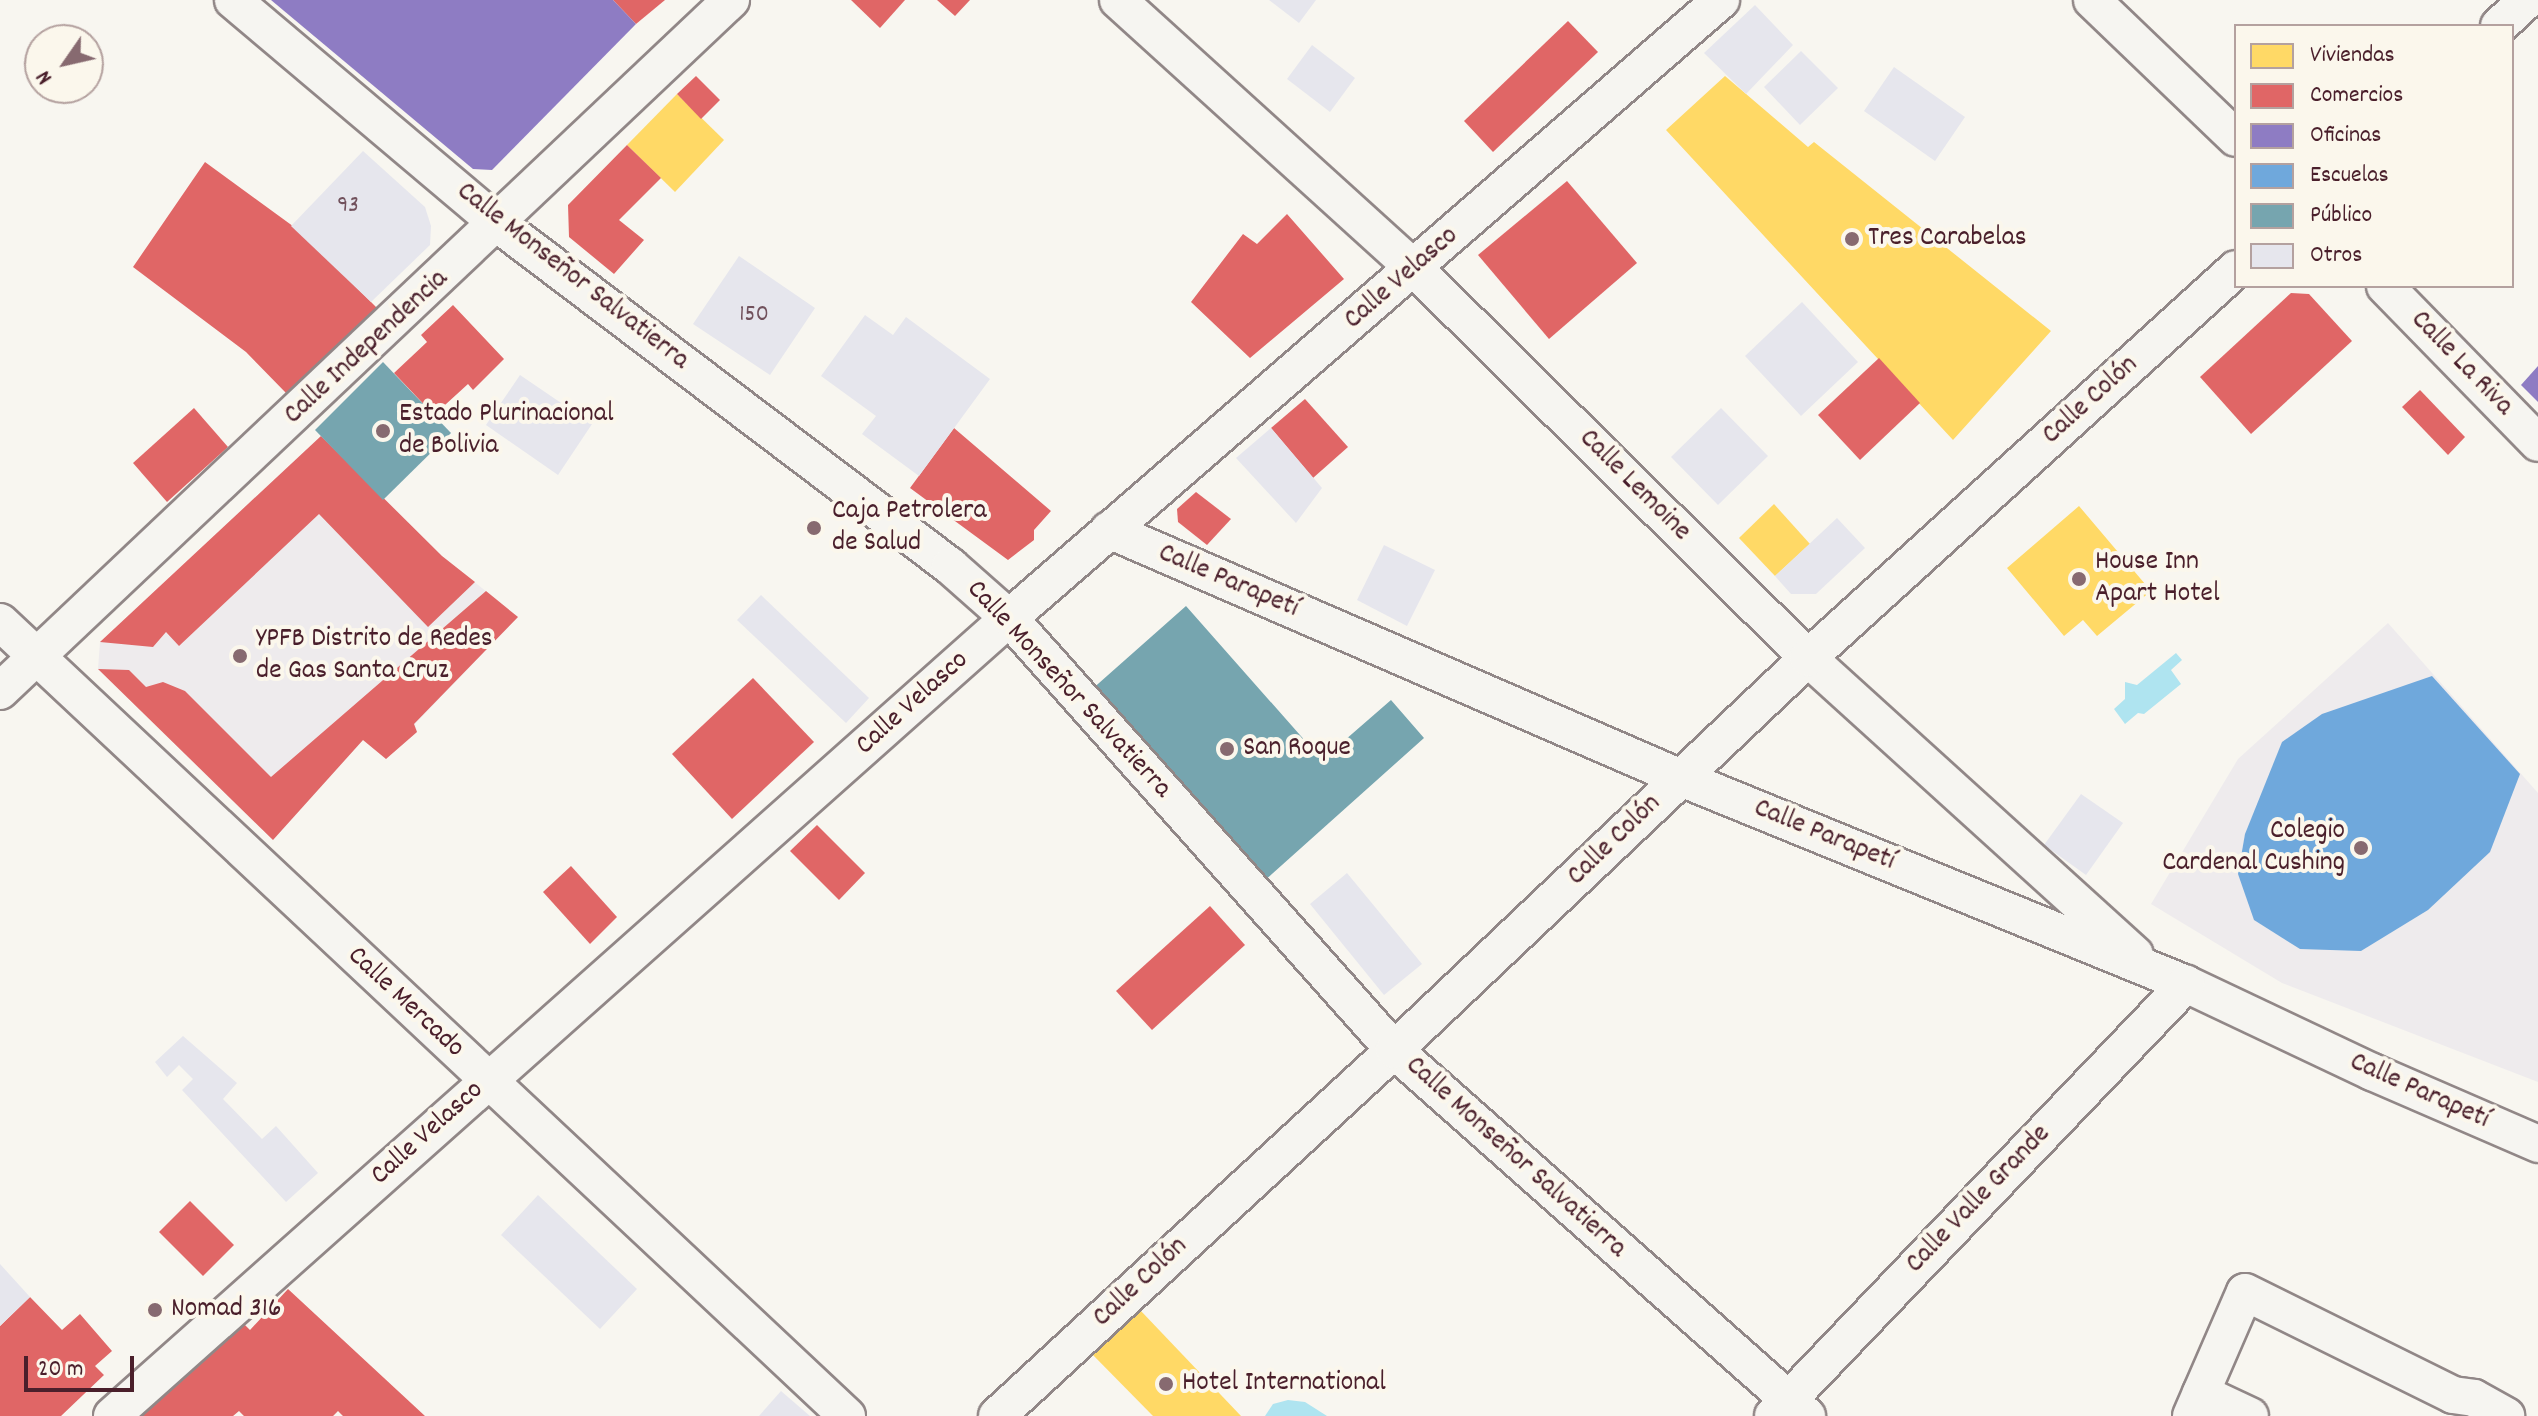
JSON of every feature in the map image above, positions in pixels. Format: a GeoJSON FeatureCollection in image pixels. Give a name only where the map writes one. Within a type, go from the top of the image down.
{"type":"FeatureCollection","features":[{"type":"Feature","properties":{"kind":"street","name":"Calle Monseñor Salvatierra"},"geometry":{"type":"LineString","coordinates":[[233,0],[498,224],[950,566],[1009,618],[1394,1050],[1789,1411]]}},
{"type":"Feature","properties":{"kind":"street","name":"Calle Independencia"},"geometry":{"type":"LineString","coordinates":[[0,691],[498,224],[731,0]]}},
{"type":"Feature","properties":{"kind":"street","name":"Calle Lemoine"},"geometry":{"type":"LineString","coordinates":[[1118,0],[1414,268],[1808,658],[2152,970]]}},
{"type":"Feature","properties":{"kind":"street","name":"Calle Velasco"},"geometry":{"type":"LineString","coordinates":[[112,1416],[1009,618],[1721,0]]}},
{"type":"Feature","properties":{"kind":"street"},"geometry":{"type":"LineString","coordinates":[[2092,0],[2234,136]]}},
{"type":"Feature","properties":{"kind":"street"},"geometry":{"type":"LineString","coordinates":[[2501,24],[2527,0]]}},
{"type":"Feature","properties":{"kind":"street","name":"Calle Colón"},"geometry":{"type":"LineString","coordinates":[[997,1416],[1394,1050],[1808,658],[2234,271]]}},
{"type":"Feature","properties":{"kind":"street","name":"Calle La Riva"},"geometry":{"type":"LineString","coordinates":[[2387,288],[2538,443]]}},
{"type":"Feature","properties":{"kind":"street","name":"Calle Parapetí"},"geometry":{"type":"LineString","coordinates":[[1109,530],[1681,778],[2186,984],[2372,1072],[2538,1144]]}},
{"type":"Feature","properties":{"kind":"street","name":"Calle Mercado"},"geometry":{"type":"LineString","coordinates":[[0,622],[847,1416]]}},
{"type":"Feature","properties":{"kind":"street","name":"Calle Valle Grande"},"geometry":{"type":"LineString","coordinates":[[1789,1411],[2186,984]]}},
{"type":"Feature","properties":{"kind":"street"},"geometry":{"type":"LineString","coordinates":[[2250,1416],[2196,1404],[2245,1292],[2444,1406],[2474,1398],[2506,1416]]}},
{"type":"Feature","properties":{"kind":"shaded area"},"geometry":{"type":"Polygon","coordinates":[[[321,436],[442,556],[518,617],[415,724],[417,732],[386,759],[363,740],[273,840],[98,669],[100,642],[321,436]]]}},
{"type":"Feature","properties":{"kind":"shaded area","name":"Colegio Cardenal Cushing"},"geometry":{"type":"Polygon","coordinates":[[[2388,623],[2538,793],[2538,1082],[2282,983],[2151,904],[2238,759],[2388,623]]]}},
{"type":"Feature","properties":{"kind":"water"},"geometry":{"type":"Polygon","coordinates":[[[2176,653],[2182,660],[2171,670],[2181,684],[2144,714],[2138,713],[2125,724],[2114,709],[2125,699],[2125,682],[2137,685],[2176,653]]]}},
{"type":"Feature","properties":{"kind":"water"},"geometry":{"type":"Polygon","coordinates":[[[1288,1400],[1305,1402],[1327,1416],[1265,1416],[1273,1404],[1288,1400]]]}},
{"type":"Feature","properties":{"kind":"building: Viviendas","name":"Tres Carabelas"},"geometry":{"type":"Polygon","coordinates":[[[1725,76],[1808,147],[1814,142],[2051,331],[1953,440],[1666,130],[1725,76]]]}},
{"type":"Feature","properties":{"kind":"building: Viviendas"},"geometry":{"type":"Polygon","coordinates":[[[677,94],[724,140],[675,192],[627,145],[677,94]]]}},
{"type":"Feature","properties":{"kind":"building: Viviendas"},"geometry":{"type":"Polygon","coordinates":[[[1774,504],[1810,544],[1775,576],[1739,538],[1774,504]]]}},
{"type":"Feature","properties":{"kind":"building: Viviendas","name":"House Inn Apart Hotel"},"geometry":{"type":"Polygon","coordinates":[[[2079,506],[2151,591],[2097,636],[2083,620],[2064,636],[2007,568],[2079,506]]]}},
{"type":"Feature","properties":{"kind":"building: Viviendas","name":"Hotel International"},"geometry":{"type":"Polygon","coordinates":[[[1141,1311],[1241,1416],[1153,1416],[1091,1353],[1141,1311]]]}},
{"type":"Feature","properties":{"kind":"building: Comercios"},"geometry":{"type":"Polygon","coordinates":[[[613,0],[665,0],[636,24],[613,0]]]}},
{"type":"Feature","properties":{"kind":"building: Comercios"},"geometry":{"type":"Polygon","coordinates":[[[851,0],[905,0],[880,28],[851,0]]]}},
{"type":"Feature","properties":{"kind":"building: Comercios"},"geometry":{"type":"Polygon","coordinates":[[[937,0],[970,0],[955,16],[937,0]]]}},
{"type":"Feature","properties":{"kind":"building: Comercios"},"geometry":{"type":"Polygon","coordinates":[[[1568,21],[1598,52],[1493,152],[1464,121],[1568,21]]]}},
{"type":"Feature","properties":{"kind":"building: Comercios"},"geometry":{"type":"Polygon","coordinates":[[[696,76],[720,100],[701,119],[677,94],[696,76]]]}},
{"type":"Feature","properties":{"kind":"building: Comercios"},"geometry":{"type":"Polygon","coordinates":[[[627,145],[661,178],[619,220],[644,240],[614,274],[569,237],[568,205],[627,145]]]}},
{"type":"Feature","properties":{"kind":"building: Comercios"},"geometry":{"type":"Polygon","coordinates":[[[205,162],[301,232],[377,308],[286,393],[246,352],[133,267],[205,162]]]}},
{"type":"Feature","properties":{"kind":"building: Comercios"},"geometry":{"type":"Polygon","coordinates":[[[1567,181],[1637,263],[1549,339],[1478,255],[1567,181]]]}},
{"type":"Feature","properties":{"kind":"building: Comercios"},"geometry":{"type":"Polygon","coordinates":[[[1287,214],[1344,279],[1250,358],[1191,302],[1243,234],[1257,244],[1287,214]]]}},
{"type":"Feature","properties":{"kind":"building: Comercios"},"geometry":{"type":"Polygon","coordinates":[[[2291,293],[2309,294],[2352,341],[2251,434],[2200,377],[2291,293]]]}},
{"type":"Feature","properties":{"kind":"building: Comercios"},"geometry":{"type":"Polygon","coordinates":[[[453,305],[504,359],[473,390],[468,384],[434,415],[394,373],[427,342],[421,335],[453,305]]]}},
{"type":"Feature","properties":{"kind":"building: Comercios"},"geometry":{"type":"Polygon","coordinates":[[[1879,358],[1920,403],[1860,460],[1818,415],[1879,358]]]}},
{"type":"Feature","properties":{"kind":"building: Comercios"},"geometry":{"type":"Polygon","coordinates":[[[2420,390],[2465,437],[2448,455],[2402,407],[2420,390]]]}},
{"type":"Feature","properties":{"kind":"building: Comercios"},"geometry":{"type":"Polygon","coordinates":[[[1305,399],[1348,447],[1313,478],[1271,428],[1305,399]]]}},
{"type":"Feature","properties":{"kind":"building: Comercios"},"geometry":{"type":"Polygon","coordinates":[[[194,408],[228,447],[167,502],[133,463],[194,408]]]}},
{"type":"Feature","properties":{"kind":"building: Comercios"},"geometry":{"type":"Polygon","coordinates":[[[954,428],[1051,511],[1034,530],[1034,540],[1008,560],[910,488],[954,428]]]}},
{"type":"Feature","properties":{"kind":"building: Comercios"},"geometry":{"type":"Polygon","coordinates":[[[321,436],[442,556],[475,582],[428,627],[319,514],[179,646],[166,632],[153,647],[100,642],[321,436]]]}},
{"type":"Feature","properties":{"kind":"building: Comercios"},"geometry":{"type":"Polygon","coordinates":[[[1196,492],[1231,519],[1207,545],[1178,522],[1177,509],[1196,492]]]}},
{"type":"Feature","properties":{"kind":"building: Comercios"},"geometry":{"type":"Polygon","coordinates":[[[486,591],[518,617],[414,724],[417,732],[386,759],[363,740],[273,840],[98,669],[129,670],[146,687],[163,682],[185,691],[271,777],[486,591]]]}},
{"type":"Feature","properties":{"kind":"building: Comercios"},"geometry":{"type":"Polygon","coordinates":[[[753,678],[814,742],[732,819],[672,754],[753,678]]]}},
{"type":"Feature","properties":{"kind":"building: Comercios"},"geometry":{"type":"Polygon","coordinates":[[[817,825],[865,873],[839,900],[790,851],[817,825]]]}},
{"type":"Feature","properties":{"kind":"building: Comercios"},"geometry":{"type":"Polygon","coordinates":[[[571,866],[617,917],[590,944],[543,892],[571,866]]]}},
{"type":"Feature","properties":{"kind":"building: Comercios"},"geometry":{"type":"Polygon","coordinates":[[[1210,906],[1245,945],[1152,1030],[1116,991],[1210,906]]]}},
{"type":"Feature","properties":{"kind":"building: Comercios"},"geometry":{"type":"Polygon","coordinates":[[[190,1201],[234,1245],[203,1276],[159,1232],[190,1201]]]}},
{"type":"Feature","properties":{"kind":"building: Comercios"},"geometry":{"type":"Polygon","coordinates":[[[288,1289],[425,1416],[343,1416],[338,1411],[333,1416],[244,1416],[239,1411],[233,1416],[127,1416],[154,1391],[160,1398],[235,1315],[250,1330],[288,1289]]]}},
{"type":"Feature","properties":{"kind":"building: Comercios"},"geometry":{"type":"Polygon","coordinates":[[[30,1297],[62,1330],[80,1314],[112,1351],[95,1366],[104,1375],[61,1416],[0,1416],[0,1326],[30,1297]]]}},
{"type":"Feature","properties":{"kind":"building: Oficinas"},"geometry":{"type":"Polygon","coordinates":[[[271,0],[613,0],[636,24],[492,170],[473,169],[271,0]]]}},
{"type":"Feature","properties":{"kind":"building: Oficinas"},"geometry":{"type":"Polygon","coordinates":[[[2538,366],[2538,402],[2521,385],[2538,366]]]}},
{"type":"Feature","properties":{"kind":"building: Escuelas"},"geometry":{"type":"Polygon","coordinates":[[[2432,676],[2520,774],[2490,852],[2428,910],[2361,951],[2300,949],[2254,920],[2238,874],[2245,834],[2282,742],[2322,714],[2432,676]]]}},
{"type":"Feature","properties":{"kind":"building: Público","name":"Estado Plurinacional de Bolivia"},"geometry":{"type":"Polygon","coordinates":[[[383,362],[451,433],[383,500],[315,430],[383,362]]]}},
{"type":"Feature","properties":{"kind":"building: Público","name":"San Roque"},"geometry":{"type":"Polygon","coordinates":[[[1186,606],[1322,760],[1391,700],[1424,738],[1263,882],[1090,691],[1186,606]]]}},
{"type":"Feature","properties":{"kind":"building: Otros"},"geometry":{"type":"Polygon","coordinates":[[[1269,0],[1316,0],[1299,23],[1269,0]]]}},
{"type":"Feature","properties":{"kind":"building: Otros"},"geometry":{"type":"Polygon","coordinates":[[[1755,5],[1793,45],[1746,94],[1704,53],[1755,5]]]}},
{"type":"Feature","properties":{"kind":"building: Otros"},"geometry":{"type":"Polygon","coordinates":[[[1312,45],[1355,78],[1330,112],[1287,79],[1312,45]]]}},
{"type":"Feature","properties":{"kind":"building: Otros"},"geometry":{"type":"Polygon","coordinates":[[[1801,51],[1838,88],[1800,125],[1764,87],[1801,51]]]}},
{"type":"Feature","properties":{"kind":"building: Otros"},"geometry":{"type":"Polygon","coordinates":[[[1894,67],[1965,117],[1935,161],[1864,111],[1894,67]]]}},
{"type":"Feature","properties":{"kind":"building: Otros"},"geometry":{"type":"Polygon","coordinates":[[[363,151],[425,207],[431,226],[430,245],[371,302],[291,226],[363,151]]]}},
{"type":"Feature","properties":{"kind":"building: Otros"},"geometry":{"type":"Polygon","coordinates":[[[739,256],[815,308],[770,375],[693,324],[739,256]]]}},
{"type":"Feature","properties":{"kind":"building: Otros"},"geometry":{"type":"Polygon","coordinates":[[[1802,302],[1858,362],[1801,416],[1745,356],[1802,302]]]}},
{"type":"Feature","properties":{"kind":"building: Otros","name":"Caja Petrolera de Salud"},"geometry":{"type":"Polygon","coordinates":[[[865,315],[893,335],[906,317],[990,379],[919,476],[862,434],[876,416],[821,376],[865,315]]]}},
{"type":"Feature","properties":{"kind":"building: Otros"},"geometry":{"type":"Polygon","coordinates":[[[520,375],[592,424],[558,475],[486,425],[520,375]]]}},
{"type":"Feature","properties":{"kind":"building: Otros"},"geometry":{"type":"Polygon","coordinates":[[[1721,408],[1768,456],[1718,505],[1671,457],[1721,408]]]}},
{"type":"Feature","properties":{"kind":"building: Otros"},"geometry":{"type":"Polygon","coordinates":[[[1271,428],[1322,488],[1296,523],[1236,458],[1271,428]]]}},
{"type":"Feature","properties":{"kind":"building: Otros"},"geometry":{"type":"Polygon","coordinates":[[[1837,518],[1865,548],[1816,594],[1791,594],[1775,576],[1837,518]]]}},
{"type":"Feature","properties":{"kind":"building: Otros"},"geometry":{"type":"Polygon","coordinates":[[[1384,545],[1435,570],[1407,626],[1357,600],[1384,545]]]}},
{"type":"Feature","properties":{"kind":"building: Otros"},"geometry":{"type":"Polygon","coordinates":[[[761,595],[869,698],[846,723],[737,620],[761,595]]]}},
{"type":"Feature","properties":{"kind":"building: Otros"},"geometry":{"type":"Polygon","coordinates":[[[2081,794],[2123,823],[2086,875],[2044,845],[2081,794]]]}},
{"type":"Feature","properties":{"kind":"building: Otros"},"geometry":{"type":"Polygon","coordinates":[[[1347,873],[1422,964],[1384,995],[1310,904],[1347,873]]]}},
{"type":"Feature","properties":{"kind":"building: Otros"},"geometry":{"type":"Polygon","coordinates":[[[183,1036],[237,1083],[223,1099],[262,1139],[276,1126],[318,1173],[286,1202],[182,1090],[193,1079],[179,1065],[167,1077],[155,1062],[183,1036]]]}},
{"type":"Feature","properties":{"kind":"building: Otros"},"geometry":{"type":"Polygon","coordinates":[[[538,1195],[637,1289],[600,1329],[501,1235],[538,1195]]]}},
{"type":"Feature","properties":{"kind":"building: Otros"},"geometry":{"type":"Polygon","coordinates":[[[0,1264],[30,1297],[0,1326],[0,1264]]]}},
{"type":"Feature","properties":{"kind":"building: Otros"},"geometry":{"type":"Polygon","coordinates":[[[781,1391],[810,1416],[759,1416],[781,1391]]]}},
{"type":"Feature","properties":{"kind":"place","name":"Tres Carabelas"},"geometry":{"type":"Point","coordinates":[1852,239]}},
{"type":"Feature","properties":{"kind":"place","name":"Estado Plurinacional de Bolivia"},"geometry":{"type":"Point","coordinates":[383,431]}},
{"type":"Feature","properties":{"kind":"place","name":"Caja Petrolera de Salud"},"geometry":{"type":"Point","coordinates":[814,528]}},
{"type":"Feature","properties":{"kind":"place","name":"House Inn Apart Hotel"},"geometry":{"type":"Point","coordinates":[2079,579]}},
{"type":"Feature","properties":{"kind":"place","name":"YPFB Distrito de Redes de Gas Santa Cruz"},"geometry":{"type":"Point","coordinates":[240,656]}},
{"type":"Feature","properties":{"kind":"place","name":"San Roque"},"geometry":{"type":"Point","coordinates":[1227,749]}},
{"type":"Feature","properties":{"kind":"place","name":"Colegio Cardenal Cushing"},"geometry":{"type":"Point","coordinates":[2361,848]}},
{"type":"Feature","properties":{"kind":"place","name":"Nomad 316"},"geometry":{"type":"Point","coordinates":[155,1310]}},
{"type":"Feature","properties":{"kind":"place","name":"Hotel International"},"geometry":{"type":"Point","coordinates":[1166,1384]}}]}
